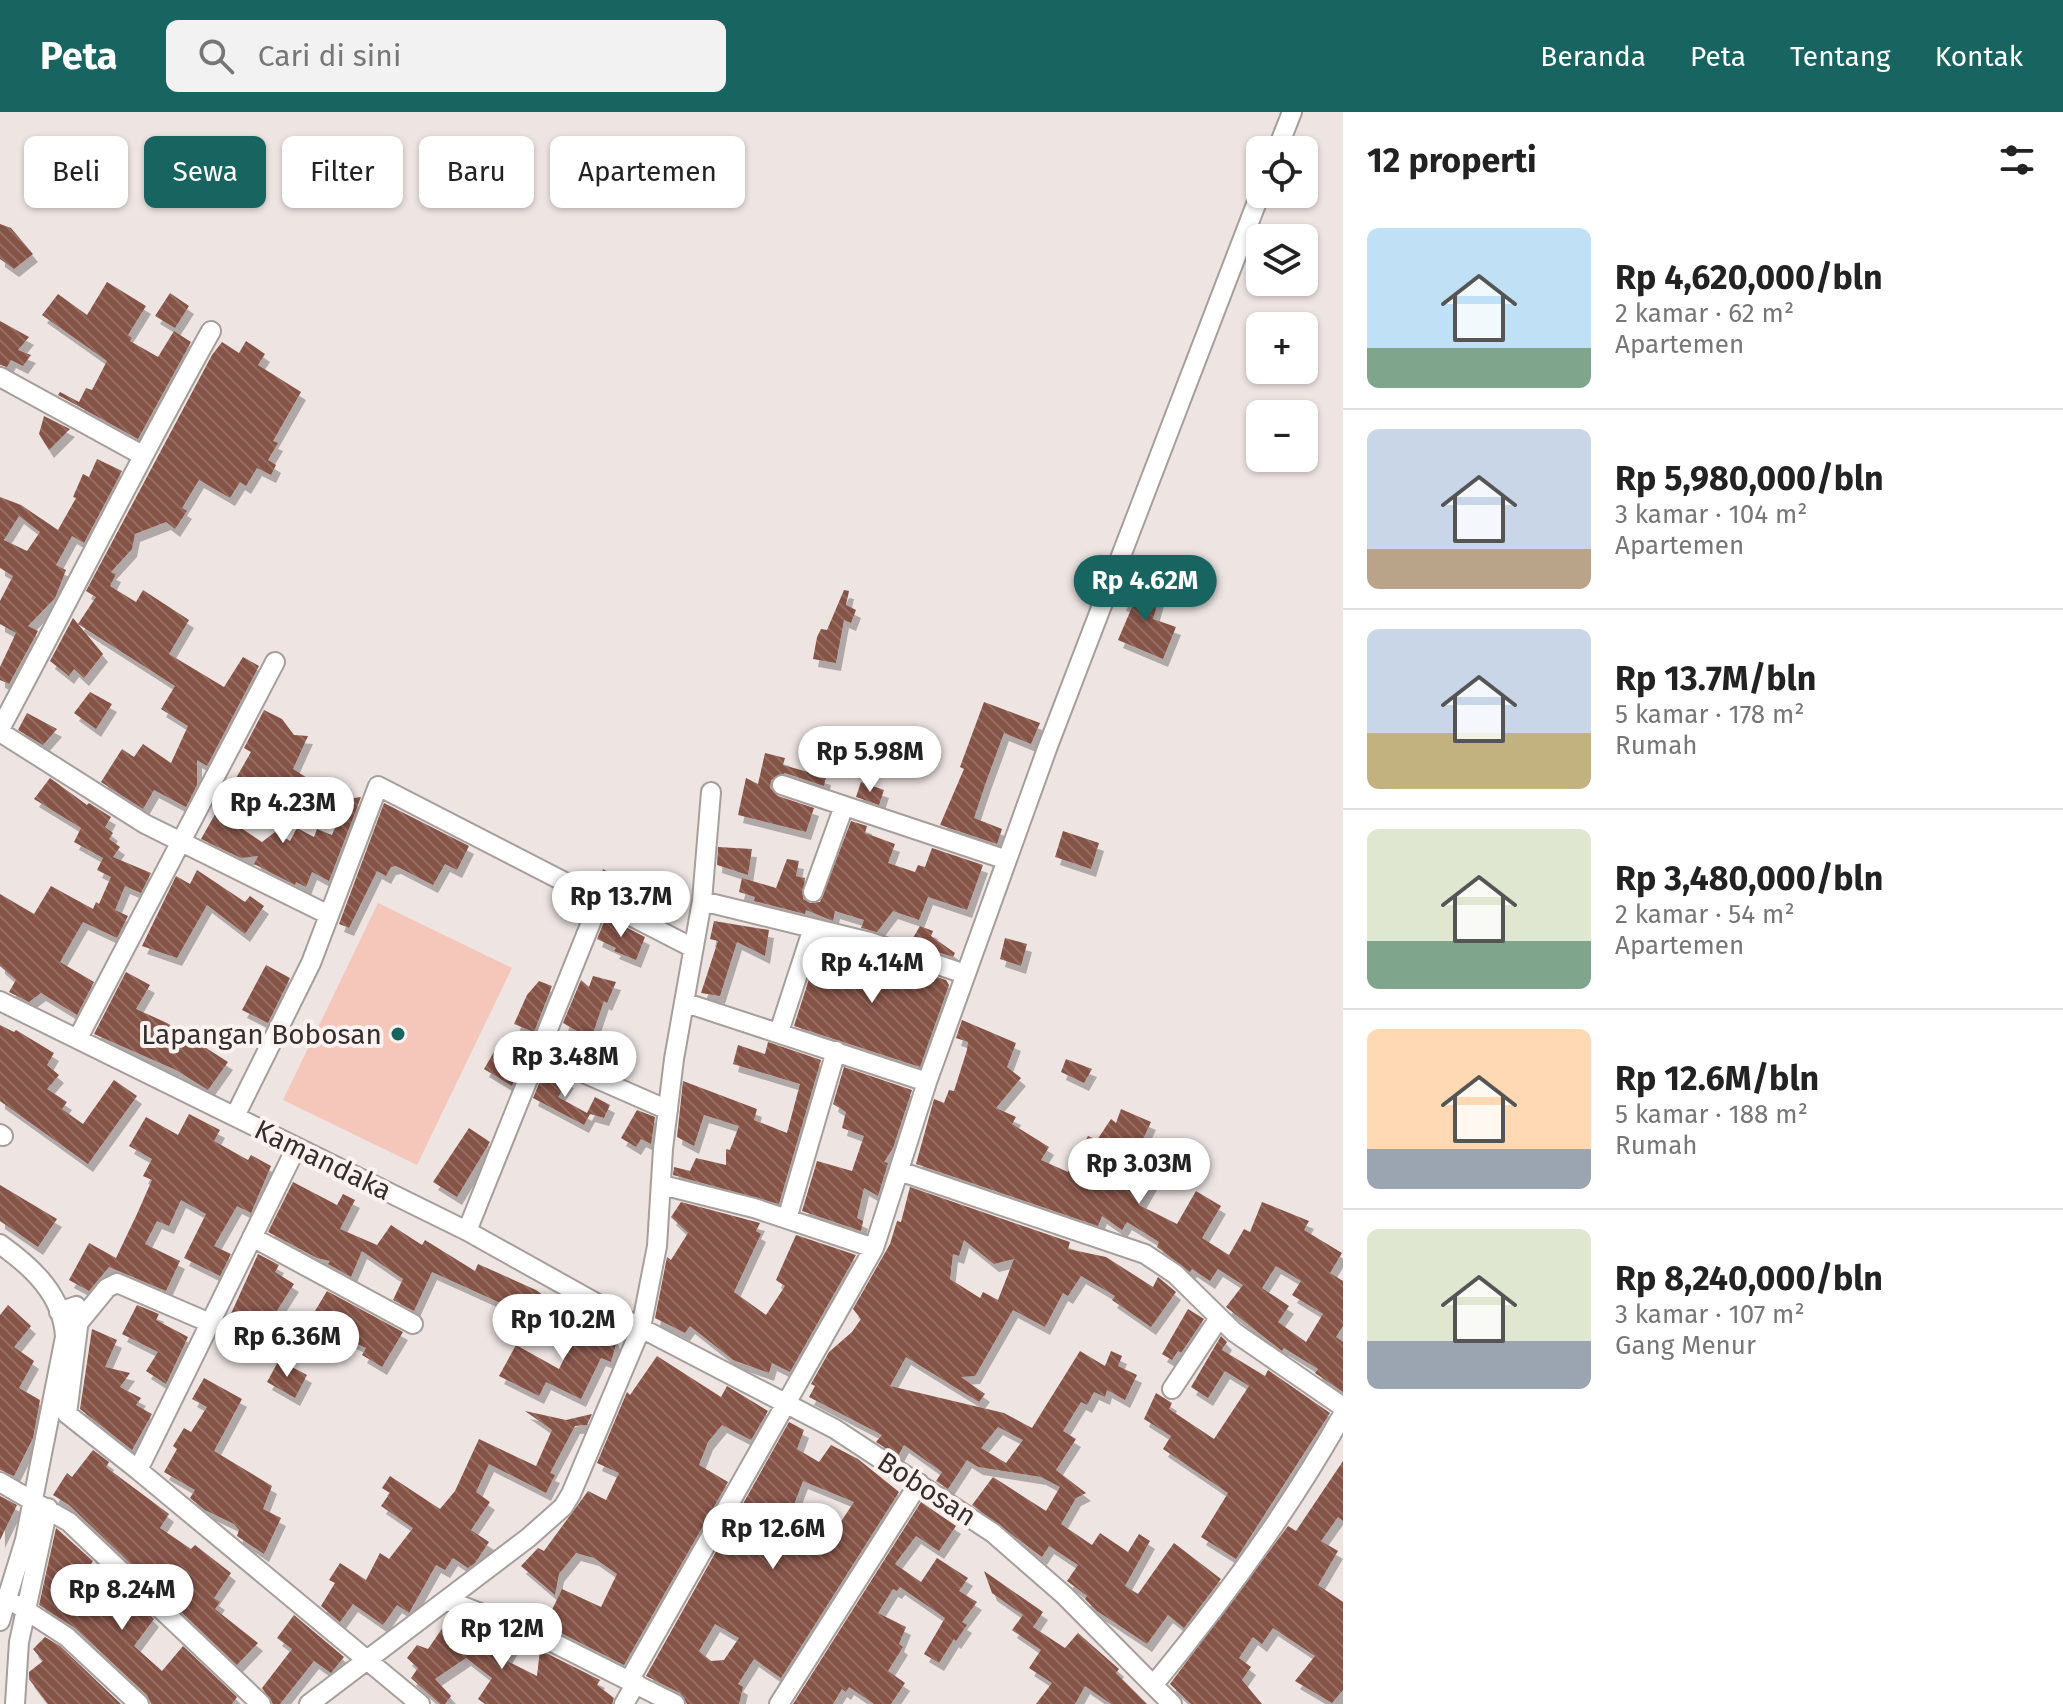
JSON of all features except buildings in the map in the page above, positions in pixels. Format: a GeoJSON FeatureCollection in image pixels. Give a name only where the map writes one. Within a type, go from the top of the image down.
{"type":"FeatureCollection","features":[{"type":"Feature","properties":{"kind":"street"},"geometry":{"type":"LineString","coordinates":[[1283,136],[1292,112]]}},
{"type":"Feature","properties":{"kind":"street"},"geometry":{"type":"LineString","coordinates":[[624,1704],[633,1681],[785,1403],[874,1248],[965,974],[1255,208]]}},
{"type":"Feature","properties":{"kind":"street"},"geometry":{"type":"LineString","coordinates":[[211,331],[142,455],[55,631],[1,726],[105,801],[180,843],[329,915]]}},
{"type":"Feature","properties":{"kind":"street"},"geometry":{"type":"LineString","coordinates":[[0,377],[142,455]]}},
{"type":"Feature","properties":{"kind":"street"},"geometry":{"type":"LineString","coordinates":[[78,1038],[275,662]]}},
{"type":"Feature","properties":{"kind":"street"},"geometry":{"type":"LineString","coordinates":[[782,785],[1007,860]]}},
{"type":"Feature","properties":{"kind":"street"},"geometry":{"type":"LineString","coordinates":[[235,1116],[311,963],[373,792],[379,786],[693,948]]}},
{"type":"Feature","properties":{"kind":"street"},"geometry":{"type":"LineString","coordinates":[[309,1704],[449,1601],[563,1507],[641,1328],[657,1246],[668,1110],[702,901],[711,792]]}},
{"type":"Feature","properties":{"kind":"street"},"geometry":{"type":"LineString","coordinates":[[813,892],[844,806]]}},
{"type":"Feature","properties":{"kind":"street"},"geometry":{"type":"LineString","coordinates":[[467,1231],[600,900]]}},
{"type":"Feature","properties":{"kind":"street"},"geometry":{"type":"LineString","coordinates":[[702,901],[870,942],[965,974]]}},
{"type":"Feature","properties":{"kind":"street"},"geometry":{"type":"LineString","coordinates":[[779,1032],[813,928]]}},
{"type":"Feature","properties":{"kind":"street","name":"Kamandaka"},"geometry":{"type":"LineString","coordinates":[[0,1001],[467,1231],[641,1328]]}},
{"type":"Feature","properties":{"kind":"street"},"geometry":{"type":"LineString","coordinates":[[686,1003],[927,1082]]}},
{"type":"Feature","properties":{"kind":"street"},"geometry":{"type":"LineString","coordinates":[[787,1219],[836,1051]]}},
{"type":"Feature","properties":{"kind":"street"},"geometry":{"type":"LineString","coordinates":[[538,1053],[668,1110]]}},
{"type":"Feature","properties":{"kind":"street"},"geometry":{"type":"LineString","coordinates":[[138,1470],[296,1148]]}},
{"type":"Feature","properties":{"kind":"street"},"geometry":{"type":"LineString","coordinates":[[899,1171],[1145,1254],[1175,1274],[1219,1318],[1343,1407]]}},
{"type":"Feature","properties":{"kind":"street"},"geometry":{"type":"LineString","coordinates":[[662,1185],[787,1219],[874,1248]]}},
{"type":"Feature","properties":{"kind":"street"},"geometry":{"type":"LineString","coordinates":[[252,1237],[413,1324]]}},
{"type":"Feature","properties":{"kind":"street"},"geometry":{"type":"LineString","coordinates":[[0,1244],[44,1281],[69,1313],[67,1414],[420,1704]]}},
{"type":"Feature","properties":{"kind":"street"},"geometry":{"type":"LineString","coordinates":[[15,1704],[19,1642],[17,1605],[40,1504],[69,1313],[117,1283],[210,1323]]}},
{"type":"Feature","properties":{"kind":"street"},"geometry":{"type":"LineString","coordinates":[[1172,1389],[1219,1318]]}},
{"type":"Feature","properties":{"kind":"street","name":"Bobosan"},"geometry":{"type":"LineString","coordinates":[[641,1328],[835,1429],[993,1533],[1155,1683],[1172,1704]]}},
{"type":"Feature","properties":{"kind":"street"},"geometry":{"type":"LineString","coordinates":[[1155,1683],[1222,1600],[1300,1491],[1343,1414]]}},
{"type":"Feature","properties":{"kind":"street"},"geometry":{"type":"LineString","coordinates":[[0,1482],[69,1522],[261,1704]]}},
{"type":"Feature","properties":{"kind":"street"},"geometry":{"type":"LineString","coordinates":[[779,1704],[919,1483]]}},
{"type":"Feature","properties":{"kind":"street"},"geometry":{"type":"LineString","coordinates":[[449,1601],[538,1635],[675,1704]]}},
{"type":"Feature","properties":{"kind":"street"},"geometry":{"type":"LineString","coordinates":[[0,1621],[17,1605]]}},
{"type":"Feature","properties":{"kind":"street"},"geometry":{"type":"LineString","coordinates":[[17,1605],[67,1637],[139,1704]]}},
{"type":"Feature","properties":{"kind":"shaded area","name":"Lapangan Bobosan"},"geometry":{"type":"Polygon","coordinates":[[[378,903],[512,968],[417,1165],[283,1100],[378,903]]]}},
{"type":"Feature","properties":{"kind":"waterway"},"geometry":{"type":"LineString","coordinates":[[33,1260],[48,1276]]}},
{"type":"Feature","properties":{"kind":"place","name":"Lapangan Bobosan"},"geometry":{"type":"Point","coordinates":[398,1034]}}]}
